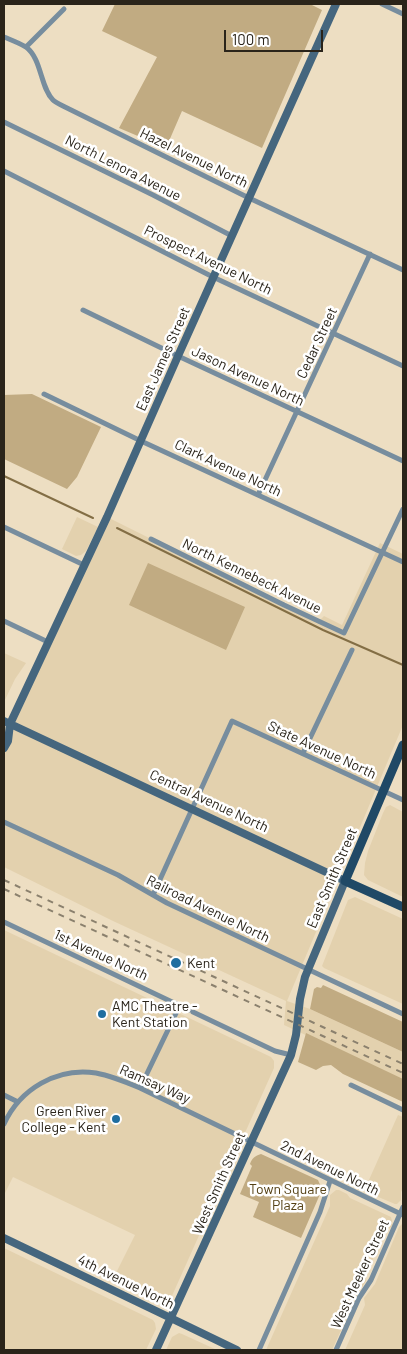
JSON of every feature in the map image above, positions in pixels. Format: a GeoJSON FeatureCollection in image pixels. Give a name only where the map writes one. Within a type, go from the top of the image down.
{"type":"FeatureCollection","features":[{"type":"Feature","properties":{"kind":"main road","name":"East James Street"},"geometry":{"type":"LineString","coordinates":[[4,730],[107,517],[336,4]]}},
{"type":"Feature","properties":{"kind":"main road","name":"East James Street"},"geometry":{"type":"LineString","coordinates":[[4,748],[8,740],[7,722]]}},
{"type":"Feature","properties":{"kind":"main road","name":"Central Avenue North"},"geometry":{"type":"LineString","coordinates":[[7,722],[403,908]]}},
{"type":"Feature","properties":{"kind":"main road","name":"East Smith Street"},"geometry":{"type":"LineString","coordinates":[[297,1024],[303,982],[403,745]]}},
{"type":"Feature","properties":{"kind":"main road","name":"West Smith Street"},"geometry":{"type":"LineString","coordinates":[[156,1350],[291,1055],[297,1024]]}},
{"type":"Feature","properties":{"kind":"main road","name":"4th Avenue North"},"geometry":{"type":"LineString","coordinates":[[4,1238],[237,1350]]}},
{"type":"Feature","properties":{"kind":"street"},"geometry":{"type":"LineString","coordinates":[[382,4],[403,14]]}},
{"type":"Feature","properties":{"kind":"street"},"geometry":{"type":"LineString","coordinates":[[4,37],[26,47],[64,10]]}},
{"type":"Feature","properties":{"kind":"street","name":"Hazel Avenue North"},"geometry":{"type":"LineString","coordinates":[[26,47],[38,66],[48,94],[53,100],[63,106],[249,198],[403,270]]}},
{"type":"Feature","properties":{"kind":"street","name":"North Lenora Avenue"},"geometry":{"type":"LineString","coordinates":[[4,122],[232,236]]}},
{"type":"Feature","properties":{"kind":"street","name":"Prospect Avenue North"},"geometry":{"type":"LineString","coordinates":[[4,171],[213,277],[403,366]]}},
{"type":"Feature","properties":{"kind":"street","name":"Cedar Street"},"geometry":{"type":"LineString","coordinates":[[258,495],[370,254]]}},
{"type":"Feature","properties":{"kind":"street","name":"Jason Avenue North"},"geometry":{"type":"LineString","coordinates":[[83,310],[403,461]]}},
{"type":"Feature","properties":{"kind":"street","name":"Clark Avenue North"},"geometry":{"type":"LineString","coordinates":[[44,394],[403,562]]}},
{"type":"Feature","properties":{"kind":"street"},"geometry":{"type":"LineString","coordinates":[[382,553],[403,509]]}},
{"type":"Feature","properties":{"kind":"street"},"geometry":{"type":"LineString","coordinates":[[4,527],[84,565]]}},
{"type":"Feature","properties":{"kind":"street","name":"North Kennebeck Avenue"},"geometry":{"type":"LineString","coordinates":[[151,539],[344,633],[382,553]]}},
{"type":"Feature","properties":{"kind":"street"},"geometry":{"type":"LineString","coordinates":[[4,621],[48,642]]}},
{"type":"Feature","properties":{"kind":"street"},"geometry":{"type":"LineString","coordinates":[[303,753],[352,650]]}},
{"type":"Feature","properties":{"kind":"street","name":"State Avenue North"},"geometry":{"type":"LineString","coordinates":[[192,808],[232,721],[403,800]]}},
{"type":"Feature","properties":{"kind":"street"},"geometry":{"type":"LineString","coordinates":[[153,895],[192,808]]}},
{"type":"Feature","properties":{"kind":"street","name":"Railroad Avenue North"},"geometry":{"type":"LineString","coordinates":[[4,822],[118,875],[153,895],[403,1014]]}},
{"type":"Feature","properties":{"kind":"street","name":"1st Avenue North"},"geometry":{"type":"LineString","coordinates":[[4,922],[275,1051],[291,1055]]}},
{"type":"Feature","properties":{"kind":"street"},"geometry":{"type":"LineString","coordinates":[[140,1088],[180,1005]]}},
{"type":"Feature","properties":{"kind":"street","name":"Ramsay Way"},"geometry":{"type":"LineString","coordinates":[[4,1124],[18,1102],[46,1080],[68,1074],[95,1073],[140,1088],[251,1142]]}},
{"type":"Feature","properties":{"kind":"street"},"geometry":{"type":"LineString","coordinates":[[351,1085],[403,1110]]}},
{"type":"Feature","properties":{"kind":"street"},"geometry":{"type":"LineString","coordinates":[[4,1095],[18,1102]]}},
{"type":"Feature","properties":{"kind":"street","name":"2nd Avenue North"},"geometry":{"type":"LineString","coordinates":[[251,1142],[402,1214]]}},
{"type":"Feature","properties":{"kind":"street"},"geometry":{"type":"LineString","coordinates":[[260,1350],[320,1212],[330,1180]]}},
{"type":"Feature","properties":{"kind":"street","name":"West Meeker Street"},"geometry":{"type":"LineString","coordinates":[[336,1350],[359,1298],[371,1280],[402,1214],[403,1206]]}},
{"type":"Feature","properties":{"kind":"shaded area"},"geometry":{"type":"Polygon","coordinates":[[[77,517],[98,527],[86,551],[76,556],[62,549],[77,517]]]}},
{"type":"Feature","properties":{"kind":"shaded area"},"geometry":{"type":"Polygon","coordinates":[[[107,517],[284,605],[319,621],[324,616],[342,625],[380,543],[403,554],[403,725],[287,1001],[310,1009],[403,1052],[403,1080],[284,1025],[286,1001],[113,921],[4,867],[4,736],[107,517]]]}},
{"type":"Feature","properties":{"kind":"shaded area"},"geometry":{"type":"Polygon","coordinates":[[[4,653],[26,663],[15,679],[4,702],[4,653]]]}},
{"type":"Feature","properties":{"kind":"shaded area"},"geometry":{"type":"Polygon","coordinates":[[[390,805],[403,812],[403,897],[368,880],[364,875],[368,851],[383,813],[386,807],[390,805]]]}},
{"type":"Feature","properties":{"kind":"shaded area"},"geometry":{"type":"Polygon","coordinates":[[[355,897],[403,919],[403,1004],[322,966],[348,900],[355,897]]]}},
{"type":"Feature","properties":{"kind":"shaded area"},"geometry":{"type":"Polygon","coordinates":[[[4,930],[271,1057],[274,1061],[274,1068],[171,1298],[167,1302],[160,1304],[112,1281],[135,1235],[13,1177],[4,1195],[4,930]]]}},
{"type":"Feature","properties":{"kind":"shaded area"},"geometry":{"type":"Polygon","coordinates":[[[398,1115],[403,1117],[403,1188],[401,1200],[395,1204],[364,1191],[398,1115]]]}},
{"type":"Feature","properties":{"kind":"shaded area"},"geometry":{"type":"Polygon","coordinates":[[[336,1190],[391,1217],[393,1225],[385,1231],[366,1274],[366,1281],[357,1295],[332,1350],[266,1350],[330,1206],[330,1195],[336,1190]]]}},
{"type":"Feature","properties":{"kind":"shaded area"},"geometry":{"type":"Polygon","coordinates":[[[403,1223],[403,1350],[345,1350],[365,1305],[364,1298],[375,1284],[399,1227],[403,1223]]]}},
{"type":"Feature","properties":{"kind":"shaded area"},"geometry":{"type":"Polygon","coordinates":[[[4,1248],[153,1320],[156,1329],[146,1350],[4,1350],[4,1248]]]}},
{"type":"Feature","properties":{"kind":"shaded area"},"geometry":{"type":"Polygon","coordinates":[[[179,1333],[217,1350],[166,1350],[172,1337],[179,1333]]]}},
{"type":"Feature","properties":{"kind":"green space"},"geometry":{"type":"Polygon","coordinates":[[[115,4],[310,4],[322,10],[262,148],[182,111],[166,148],[119,128],[157,57],[102,31],[115,4]]]}},
{"type":"Feature","properties":{"kind":"green space"},"geometry":{"type":"Polygon","coordinates":[[[32,394],[101,427],[77,477],[67,489],[4,459],[4,395],[32,394]]]}},
{"type":"Feature","properties":{"kind":"green space"},"geometry":{"type":"Polygon","coordinates":[[[148,563],[245,607],[226,650],[129,605],[148,563]]]}},
{"type":"Feature","properties":{"kind":"green space"},"geometry":{"type":"Polygon","coordinates":[[[323,985],[403,1022],[403,1052],[310,1009],[314,989],[317,987],[321,988],[323,985]]]}},
{"type":"Feature","properties":{"kind":"green space"},"geometry":{"type":"Polygon","coordinates":[[[306,1033],[403,1079],[403,1102],[343,1074],[331,1065],[323,1066],[316,1070],[298,1062],[306,1033]]]}},
{"type":"Feature","properties":{"kind":"green space","name":"Town Square Plaza"},"geometry":{"type":"Polygon","coordinates":[[[261,1154],[318,1180],[321,1192],[301,1238],[253,1217],[259,1202],[240,1194],[252,1166],[251,1162],[254,1157],[261,1154]]]}},
{"type":"Feature","properties":{"kind":"waterway"},"geometry":{"type":"LineString","coordinates":[[4,476],[93,518]]}},
{"type":"Feature","properties":{"kind":"waterway"},"geometry":{"type":"LineString","coordinates":[[117,528],[323,630],[403,665]]}},
{"type":"Feature","properties":{"kind":"railway"},"geometry":{"type":"LineString","coordinates":[[4,880],[403,1064]]}},
{"type":"Feature","properties":{"kind":"railway"},"geometry":{"type":"LineString","coordinates":[[4,889],[403,1073]]}},
{"type":"Feature","properties":{"kind":"place","name":"Kent"},"geometry":{"type":"Point","coordinates":[176,963]}},
{"type":"Feature","properties":{"kind":"place","name":"AMC Theatre - Kent Station"},"geometry":{"type":"Point","coordinates":[102,1014]}},
{"type":"Feature","properties":{"kind":"place","name":"Green River College - Kent"},"geometry":{"type":"Point","coordinates":[116,1119]}}]}
